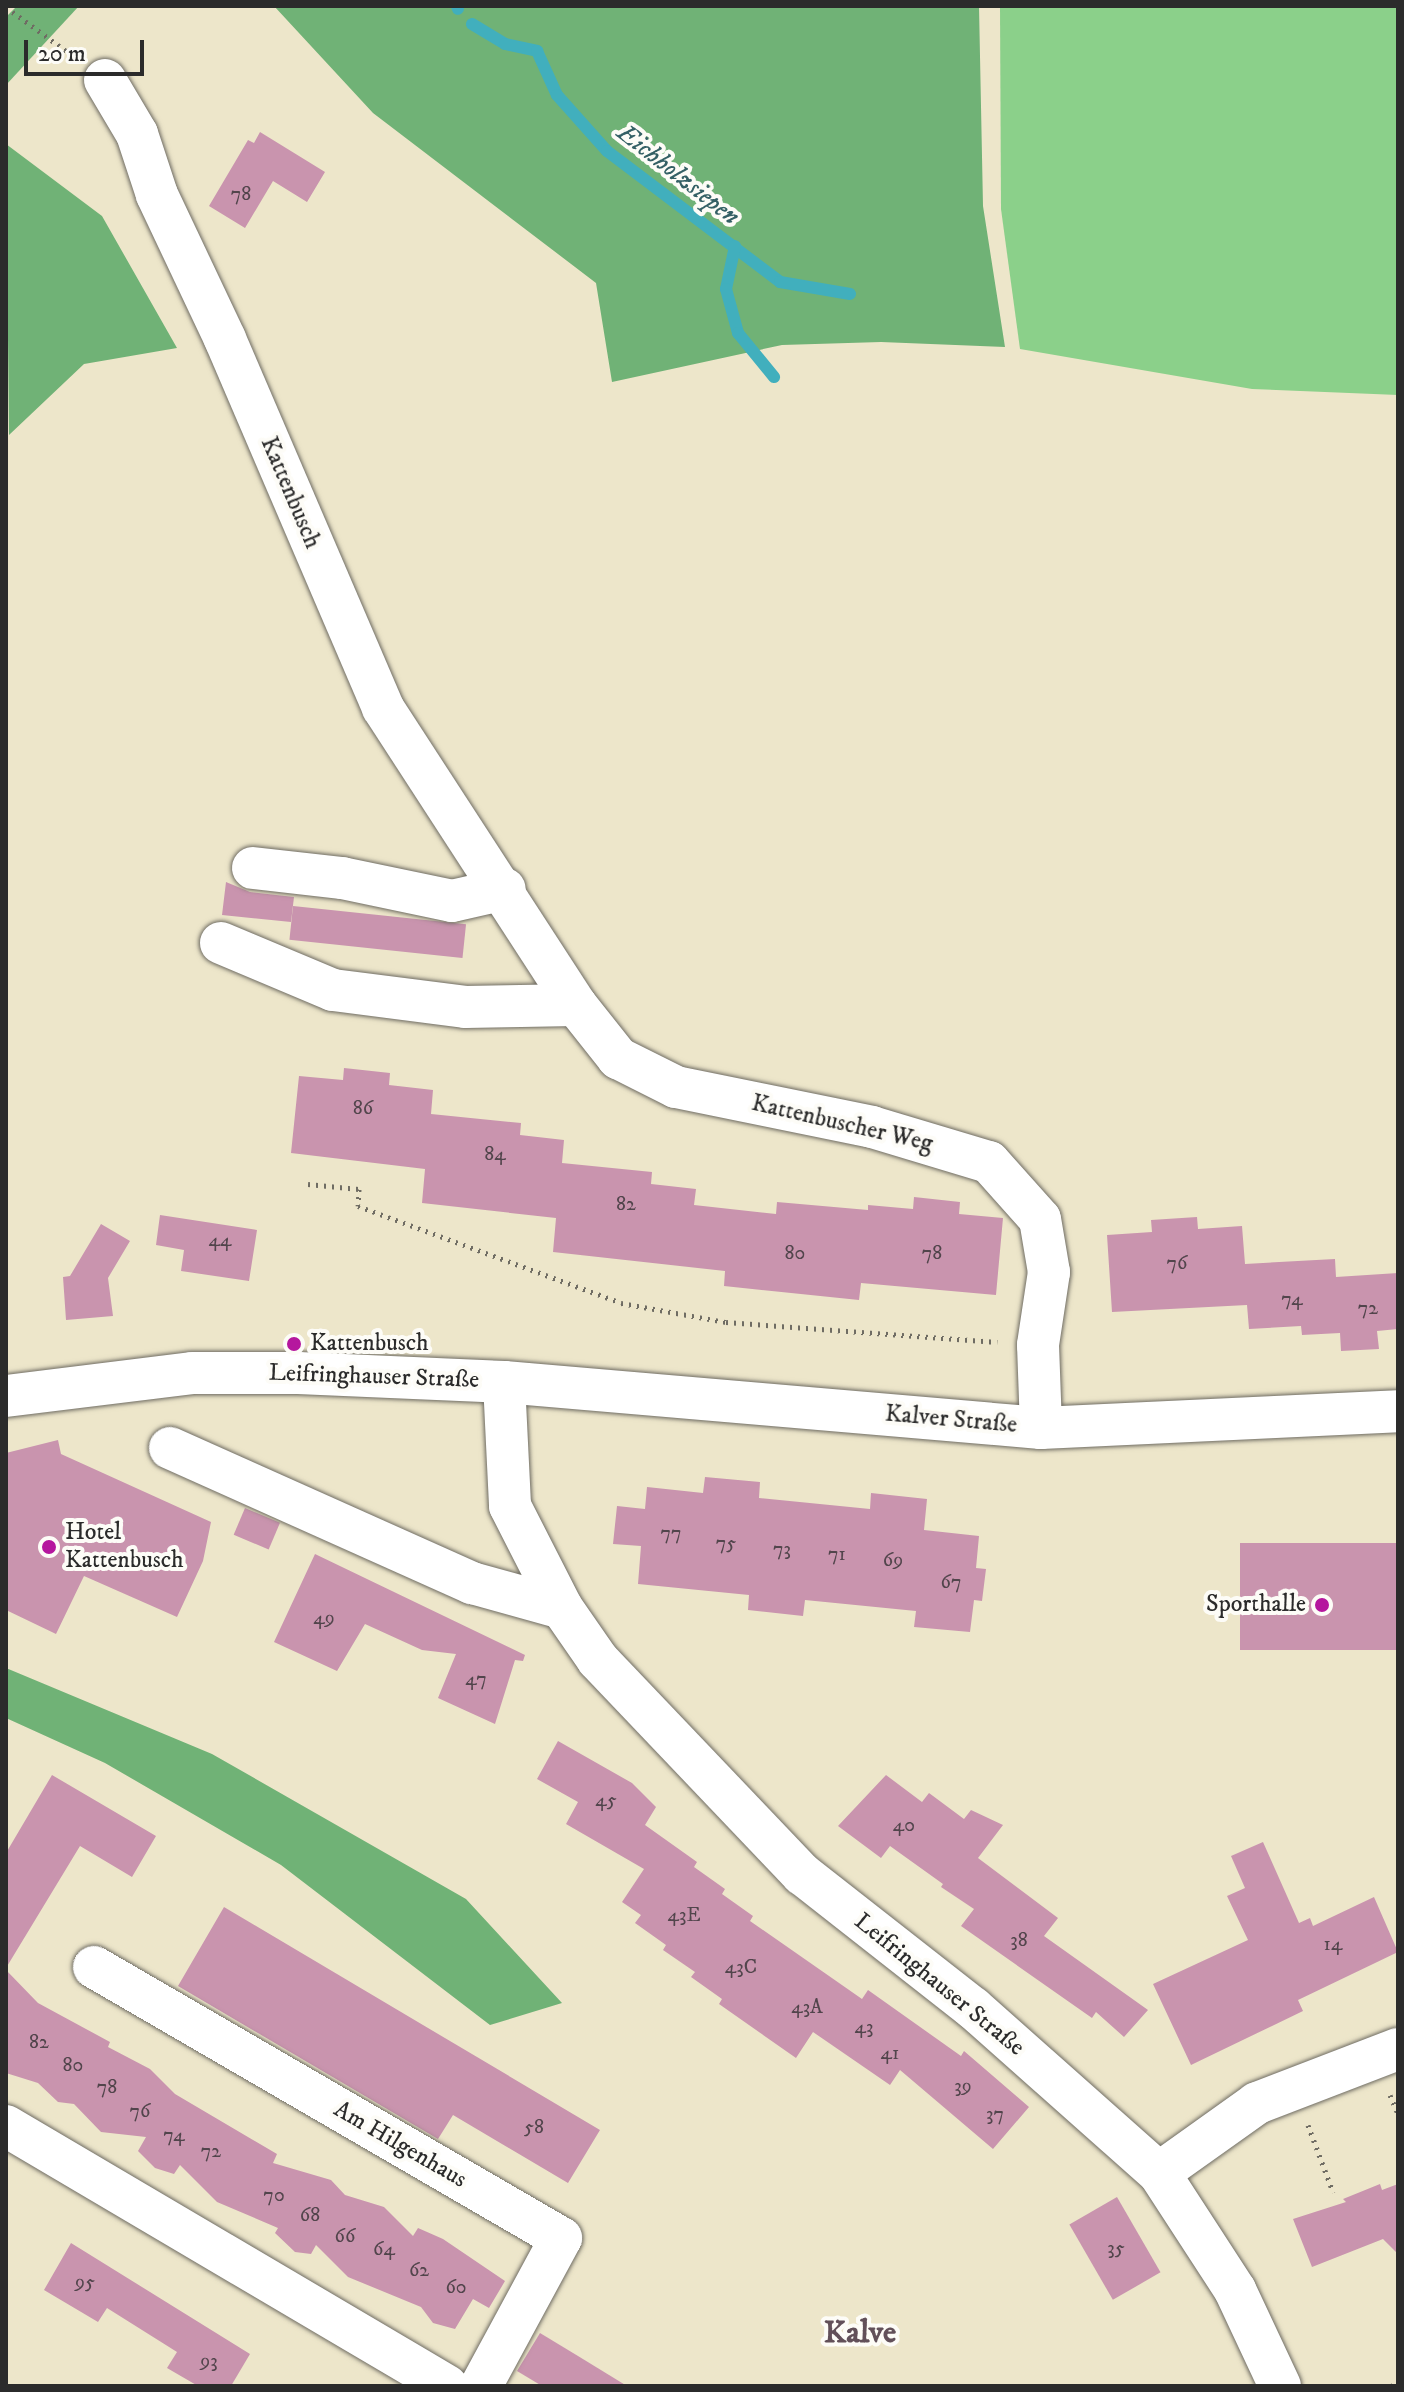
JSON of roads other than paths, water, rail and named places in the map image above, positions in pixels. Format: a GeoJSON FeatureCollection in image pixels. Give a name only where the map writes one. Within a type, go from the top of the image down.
{"type":"FeatureCollection","features":[{"type":"Feature","properties":{"kind":"street","name":"Kattenbusch"},"geometry":{"type":"LineString","coordinates":[[105,80],[137,134],[157,195],[225,339],[383,708],[505,889]]}},
{"type":"Feature","properties":{"kind":"street"},"geometry":{"type":"LineString","coordinates":[[253,868],[342,878],[452,901],[505,889]]}},
{"type":"Feature","properties":{"kind":"street","name":"Kattenbuscher Weg"},"geometry":{"type":"LineString","coordinates":[[505,889],[576,1005],[618,1058],[676,1087],[872,1127],[989,1162],[1040,1219],[1049,1272],[1038,1345],[1041,1428]]}},
{"type":"Feature","properties":{"kind":"street"},"geometry":{"type":"LineString","coordinates":[[221,943],[333,990],[465,1007],[576,1005]]}},
{"type":"Feature","properties":{"kind":"street","name":"Leifringhauser Straße"},"geometry":{"type":"LineString","coordinates":[[6,1396],[192,1373],[504,1382],[510,1506],[562,1608],[598,1660],[678,1749],[802,1874],[973,2008],[1159,2173],[1235,2290],[1280,2386]]}},
{"type":"Feature","properties":{"kind":"street","name":"Kalver Straße"},"geometry":{"type":"LineString","coordinates":[[504,1382],[1041,1428],[1398,1411]]}},
{"type":"Feature","properties":{"kind":"street"},"geometry":{"type":"LineString","coordinates":[[170,1448],[472,1583],[562,1608]]}},
{"type":"Feature","properties":{"kind":"street","name":"Am Hilgenhaus"},"geometry":{"type":"LineString","coordinates":[[94,1967],[561,2238],[481,2386]]}},
{"type":"Feature","properties":{"kind":"street"},"geometry":{"type":"LineString","coordinates":[[1159,2173],[1222,2123],[1294,2087],[1398,2049]]}},
{"type":"Feature","properties":{"kind":"street"},"geometry":{"type":"LineString","coordinates":[[6,2126],[447,2386]]}},
{"type":"Feature","properties":{"kind":"waterway","name":"Eichholzsiepen"},"geometry":{"type":"LineString","coordinates":[[472,24],[505,44],[537,51],[557,95],[607,151],[780,282],[850,294]]}},
{"type":"Feature","properties":{"kind":"waterway"},"geometry":{"type":"LineString","coordinates":[[735,246],[726,289],[738,333],[774,377]]}},
{"type":"Feature","properties":{"kind":"place","name":"Kattenbusch"},"geometry":{"type":"Point","coordinates":[294,1344]}},
{"type":"Feature","properties":{"kind":"place","name":"Hotel Kattenbusch"},"geometry":{"type":"Point","coordinates":[49,1547]}},
{"type":"Feature","properties":{"kind":"place","name":"Sporthalle"},"geometry":{"type":"Point","coordinates":[1322,1605]}},
{"type":"Feature","properties":{"kind":"district","name":"Kalve"},"geometry":{"type":"Point","coordinates":[860,2333]}}]}
